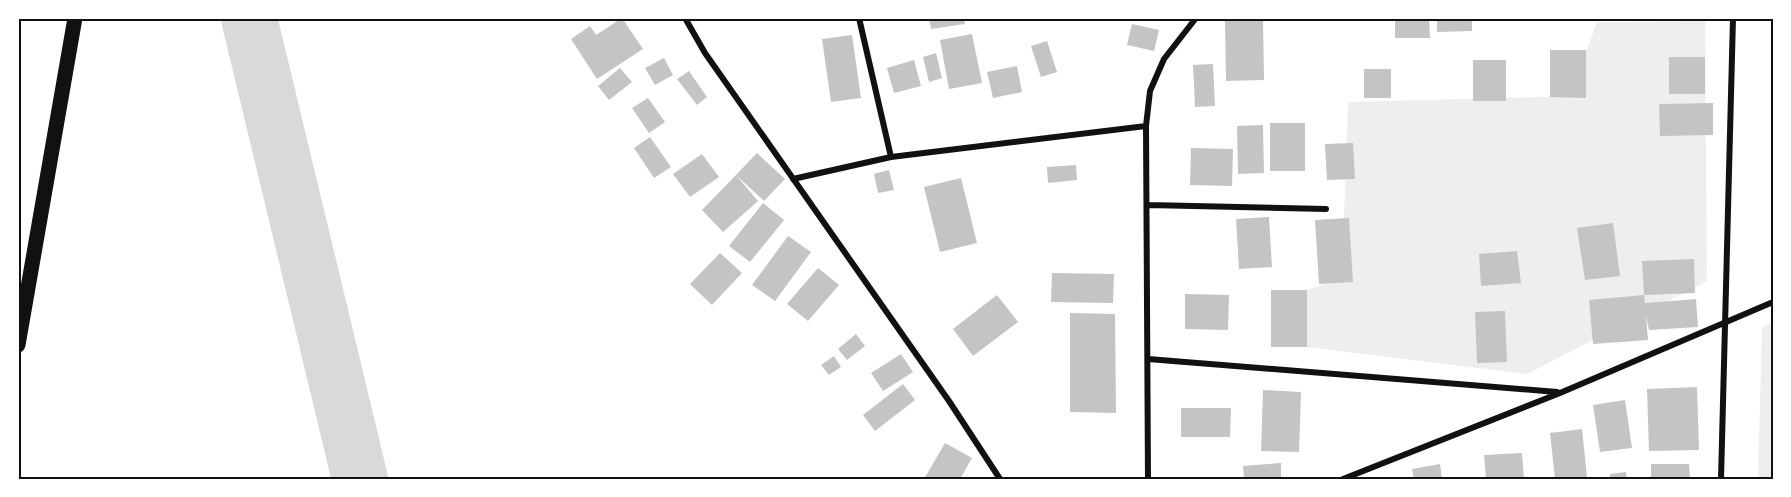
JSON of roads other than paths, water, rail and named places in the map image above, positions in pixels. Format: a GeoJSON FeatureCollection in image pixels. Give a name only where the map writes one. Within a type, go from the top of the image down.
{"type":"FeatureCollection","features":[{"type":"Feature","properties":{"kind":"main road"},"geometry":{"type":"LineString","coordinates":[[18,345],[75,18]]}},
{"type":"Feature","properties":{"kind":"street"},"geometry":{"type":"LineString","coordinates":[[685,18],[705,53],[950,401],[1000,479]]}},
{"type":"Feature","properties":{"kind":"street"},"geometry":{"type":"LineString","coordinates":[[858,18],[891,157]]}},
{"type":"Feature","properties":{"kind":"street"},"geometry":{"type":"LineString","coordinates":[[1148,479],[1146,126],[1150,91],[1164,59],[1196,18]]}},
{"type":"Feature","properties":{"kind":"street"},"geometry":{"type":"LineString","coordinates":[[1721,479],[1733,18]]}},
{"type":"Feature","properties":{"kind":"street"},"geometry":{"type":"LineString","coordinates":[[793,179],[891,157],[1146,126]]}},
{"type":"Feature","properties":{"kind":"street"},"geometry":{"type":"LineString","coordinates":[[1148,205],[1326,209]]}},
{"type":"Feature","properties":{"kind":"street"},"geometry":{"type":"LineString","coordinates":[[1343,479],[1560,393],[1773,302]]}},
{"type":"Feature","properties":{"kind":"street"},"geometry":{"type":"LineString","coordinates":[[1148,359],[1560,393]]}},
{"type":"Feature","properties":{"kind":"waterway"},"geometry":{"type":"LineString","coordinates":[[249,18],[360,479]]}}]}
